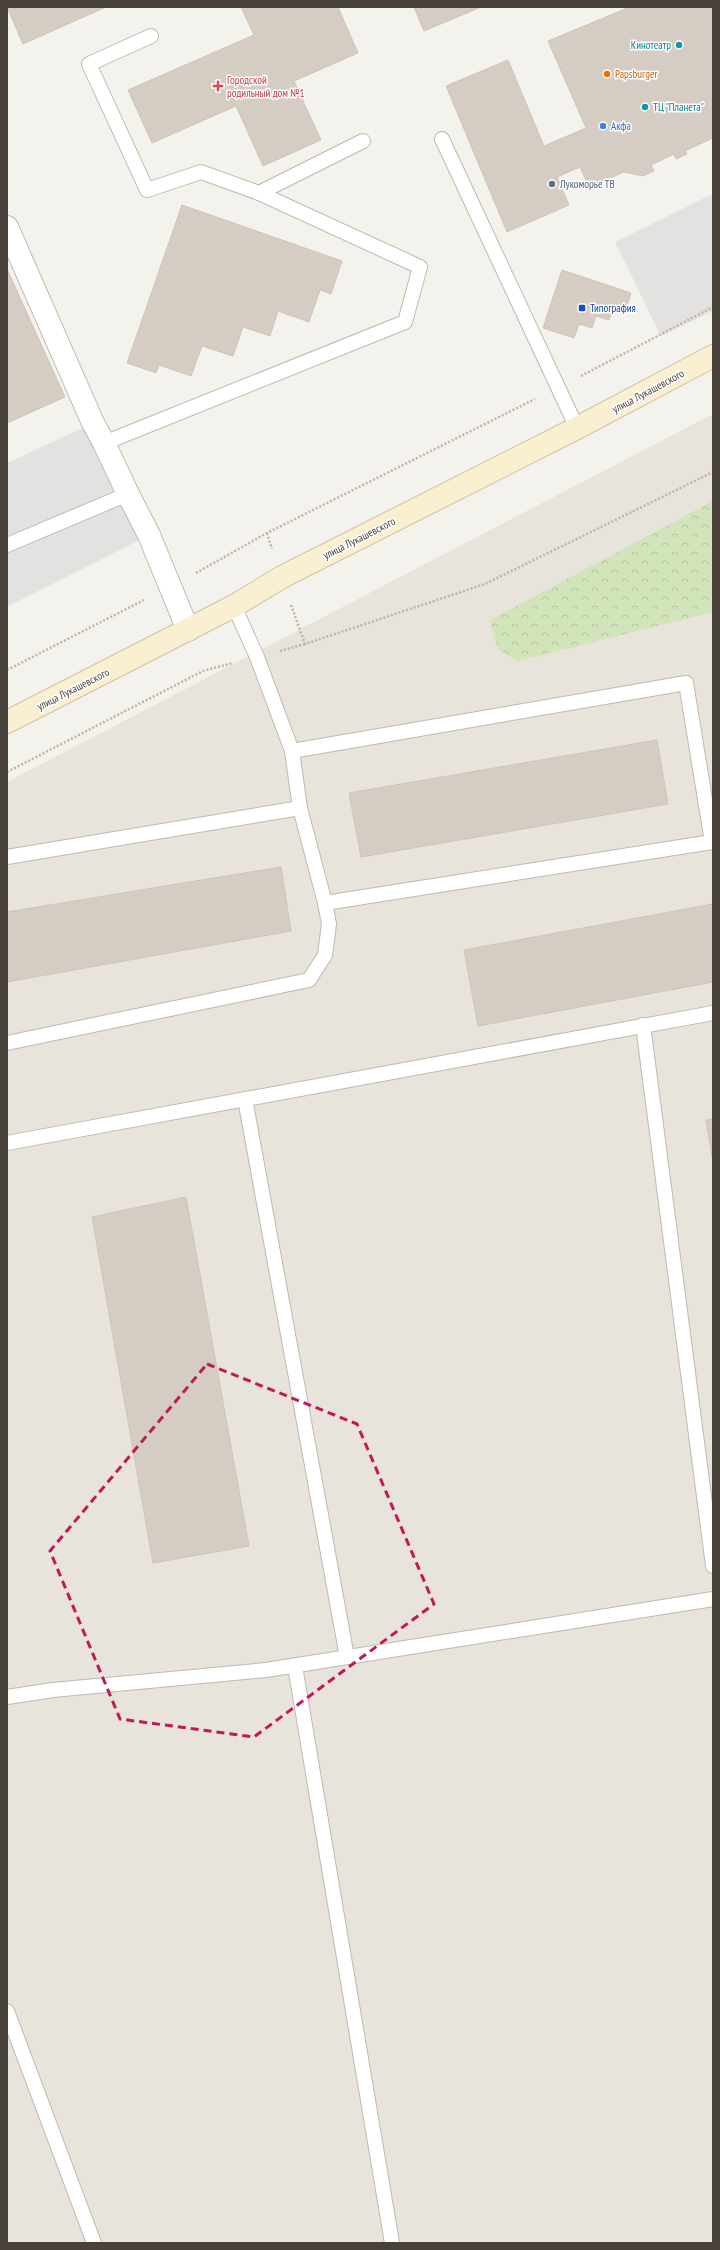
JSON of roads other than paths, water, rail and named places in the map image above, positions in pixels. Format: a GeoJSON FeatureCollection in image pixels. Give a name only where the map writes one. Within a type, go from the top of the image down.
{"type":"FeatureCollection","features":[{"type":"Feature","properties":{"kind":"main road","name":"улица Лукашевского"},"geometry":{"type":"LineString","coordinates":[[7,722],[234,606],[282,577],[577,428],[713,356]]}},
{"type":"Feature","properties":{"kind":"street"},"geometry":{"type":"LineString","coordinates":[[7,227],[93,423],[128,494],[150,534],[188,630]]}},
{"type":"Feature","properties":{"kind":"lane"},"geometry":{"type":"LineString","coordinates":[[104,443],[405,322],[420,267],[259,193],[201,172],[147,190],[89,64],[151,36]]}},
{"type":"Feature","properties":{"kind":"lane"},"geometry":{"type":"LineString","coordinates":[[442,139],[577,428]]}},
{"type":"Feature","properties":{"kind":"lane"},"geometry":{"type":"LineString","coordinates":[[259,193],[363,141]]}},
{"type":"Feature","properties":{"kind":"lane"},"geometry":{"type":"LineString","coordinates":[[7,545],[128,494]]}},
{"type":"Feature","properties":{"kind":"lane"},"geometry":{"type":"LineString","coordinates":[[7,1042],[309,980],[325,955],[329,924],[325,903],[300,808],[292,751],[257,657],[234,606]]}},
{"type":"Feature","properties":{"kind":"lane"},"geometry":{"type":"LineString","coordinates":[[292,751],[686,683],[712,842],[325,903]]}},
{"type":"Feature","properties":{"kind":"lane"},"geometry":{"type":"LineString","coordinates":[[7,857],[300,808]]}},
{"type":"Feature","properties":{"kind":"lane"},"geometry":{"type":"LineString","coordinates":[[7,1143],[713,1013]]}},
{"type":"Feature","properties":{"kind":"lane"},"geometry":{"type":"LineString","coordinates":[[643,1025],[713,1566]]}},
{"type":"Feature","properties":{"kind":"lane"},"geometry":{"type":"LineString","coordinates":[[245,1099],[347,1657]]}},
{"type":"Feature","properties":{"kind":"lane"},"geometry":{"type":"LineString","coordinates":[[7,1697],[53,1690],[295,1666],[713,1599]]}},
{"type":"Feature","properties":{"kind":"lane"},"geometry":{"type":"LineString","coordinates":[[295,1666],[392,2243]]}},
{"type":"Feature","properties":{"kind":"lane"},"geometry":{"type":"LineString","coordinates":[[7,2011],[94,2243]]}},
{"type":"Feature","properties":{"kind":"place","name":"Кинотеатр"},"geometry":{"type":"Point","coordinates":[679,45]}},
{"type":"Feature","properties":{"kind":"place","name":"Papsburger"},"geometry":{"type":"Point","coordinates":[607,74]}},
{"type":"Feature","properties":{"kind":"place","name":"Городской родильный дом №1"},"geometry":{"type":"Point","coordinates":[218,86]}},
{"type":"Feature","properties":{"kind":"place","name":"ТЦ \"Планета\""},"geometry":{"type":"Point","coordinates":[645,107]}},
{"type":"Feature","properties":{"kind":"place","name":"Акфа"},"geometry":{"type":"Point","coordinates":[603,126]}},
{"type":"Feature","properties":{"kind":"place","name":"Лукоморье ТВ"},"geometry":{"type":"Point","coordinates":[552,184]}},
{"type":"Feature","properties":{"kind":"place","name":"Типография"},"geometry":{"type":"Point","coordinates":[582,308]}}]}
